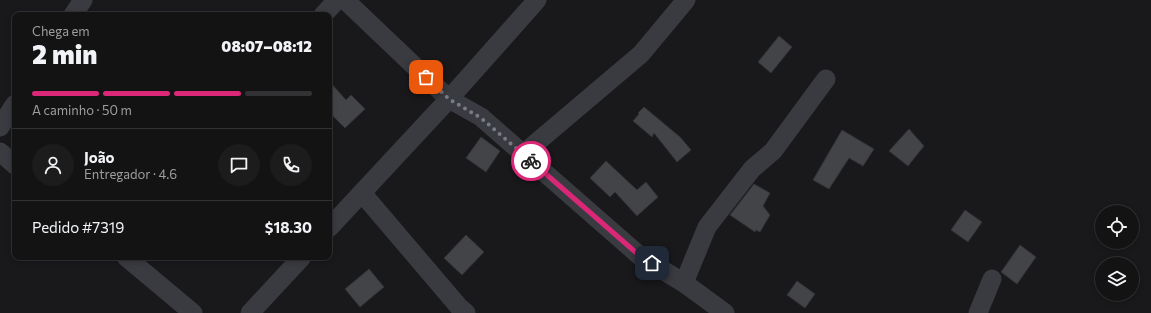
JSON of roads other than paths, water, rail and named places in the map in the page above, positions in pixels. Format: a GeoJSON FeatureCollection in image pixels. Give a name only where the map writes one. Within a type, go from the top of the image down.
{"type":"FeatureCollection","features":[{"type":"Feature","properties":{"kind":"street"},"geometry":{"type":"LineString","coordinates":[[75,12],[83,0]]}},
{"type":"Feature","properties":{"kind":"street"},"geometry":{"type":"LineString","coordinates":[[326,12],[337,0]]}},
{"type":"Feature","properties":{"kind":"street"},"geometry":{"type":"LineString","coordinates":[[345,0],[449,99],[481,118],[641,257],[684,283],[725,313]]}},
{"type":"Feature","properties":{"kind":"street"},"geometry":{"type":"LineString","coordinates":[[332,225],[449,99],[537,0]]}},
{"type":"Feature","properties":{"kind":"street"},"geometry":{"type":"LineString","coordinates":[[523,154],[641,54],[686,0]]}},
{"type":"Feature","properties":{"kind":"street"},"geometry":{"type":"LineString","coordinates":[[684,283],[707,227],[752,169],[773,151],[826,79]]}},
{"type":"Feature","properties":{"kind":"street"},"geometry":{"type":"LineString","coordinates":[[0,127],[12,109]]}},
{"type":"Feature","properties":{"kind":"street"},"geometry":{"type":"LineString","coordinates":[[0,152],[12,162]]}},
{"type":"Feature","properties":{"kind":"street"},"geometry":{"type":"LineString","coordinates":[[362,193],[459,307],[466,313]]}},
{"type":"Feature","properties":{"kind":"street"},"geometry":{"type":"LineString","coordinates":[[130,260],[193,313]]}},
{"type":"Feature","properties":{"kind":"street"},"geometry":{"type":"LineString","coordinates":[[250,313],[299,260]]}},
{"type":"Feature","properties":{"kind":"street"},"geometry":{"type":"LineString","coordinates":[[978,313],[992,279]]}}]}
